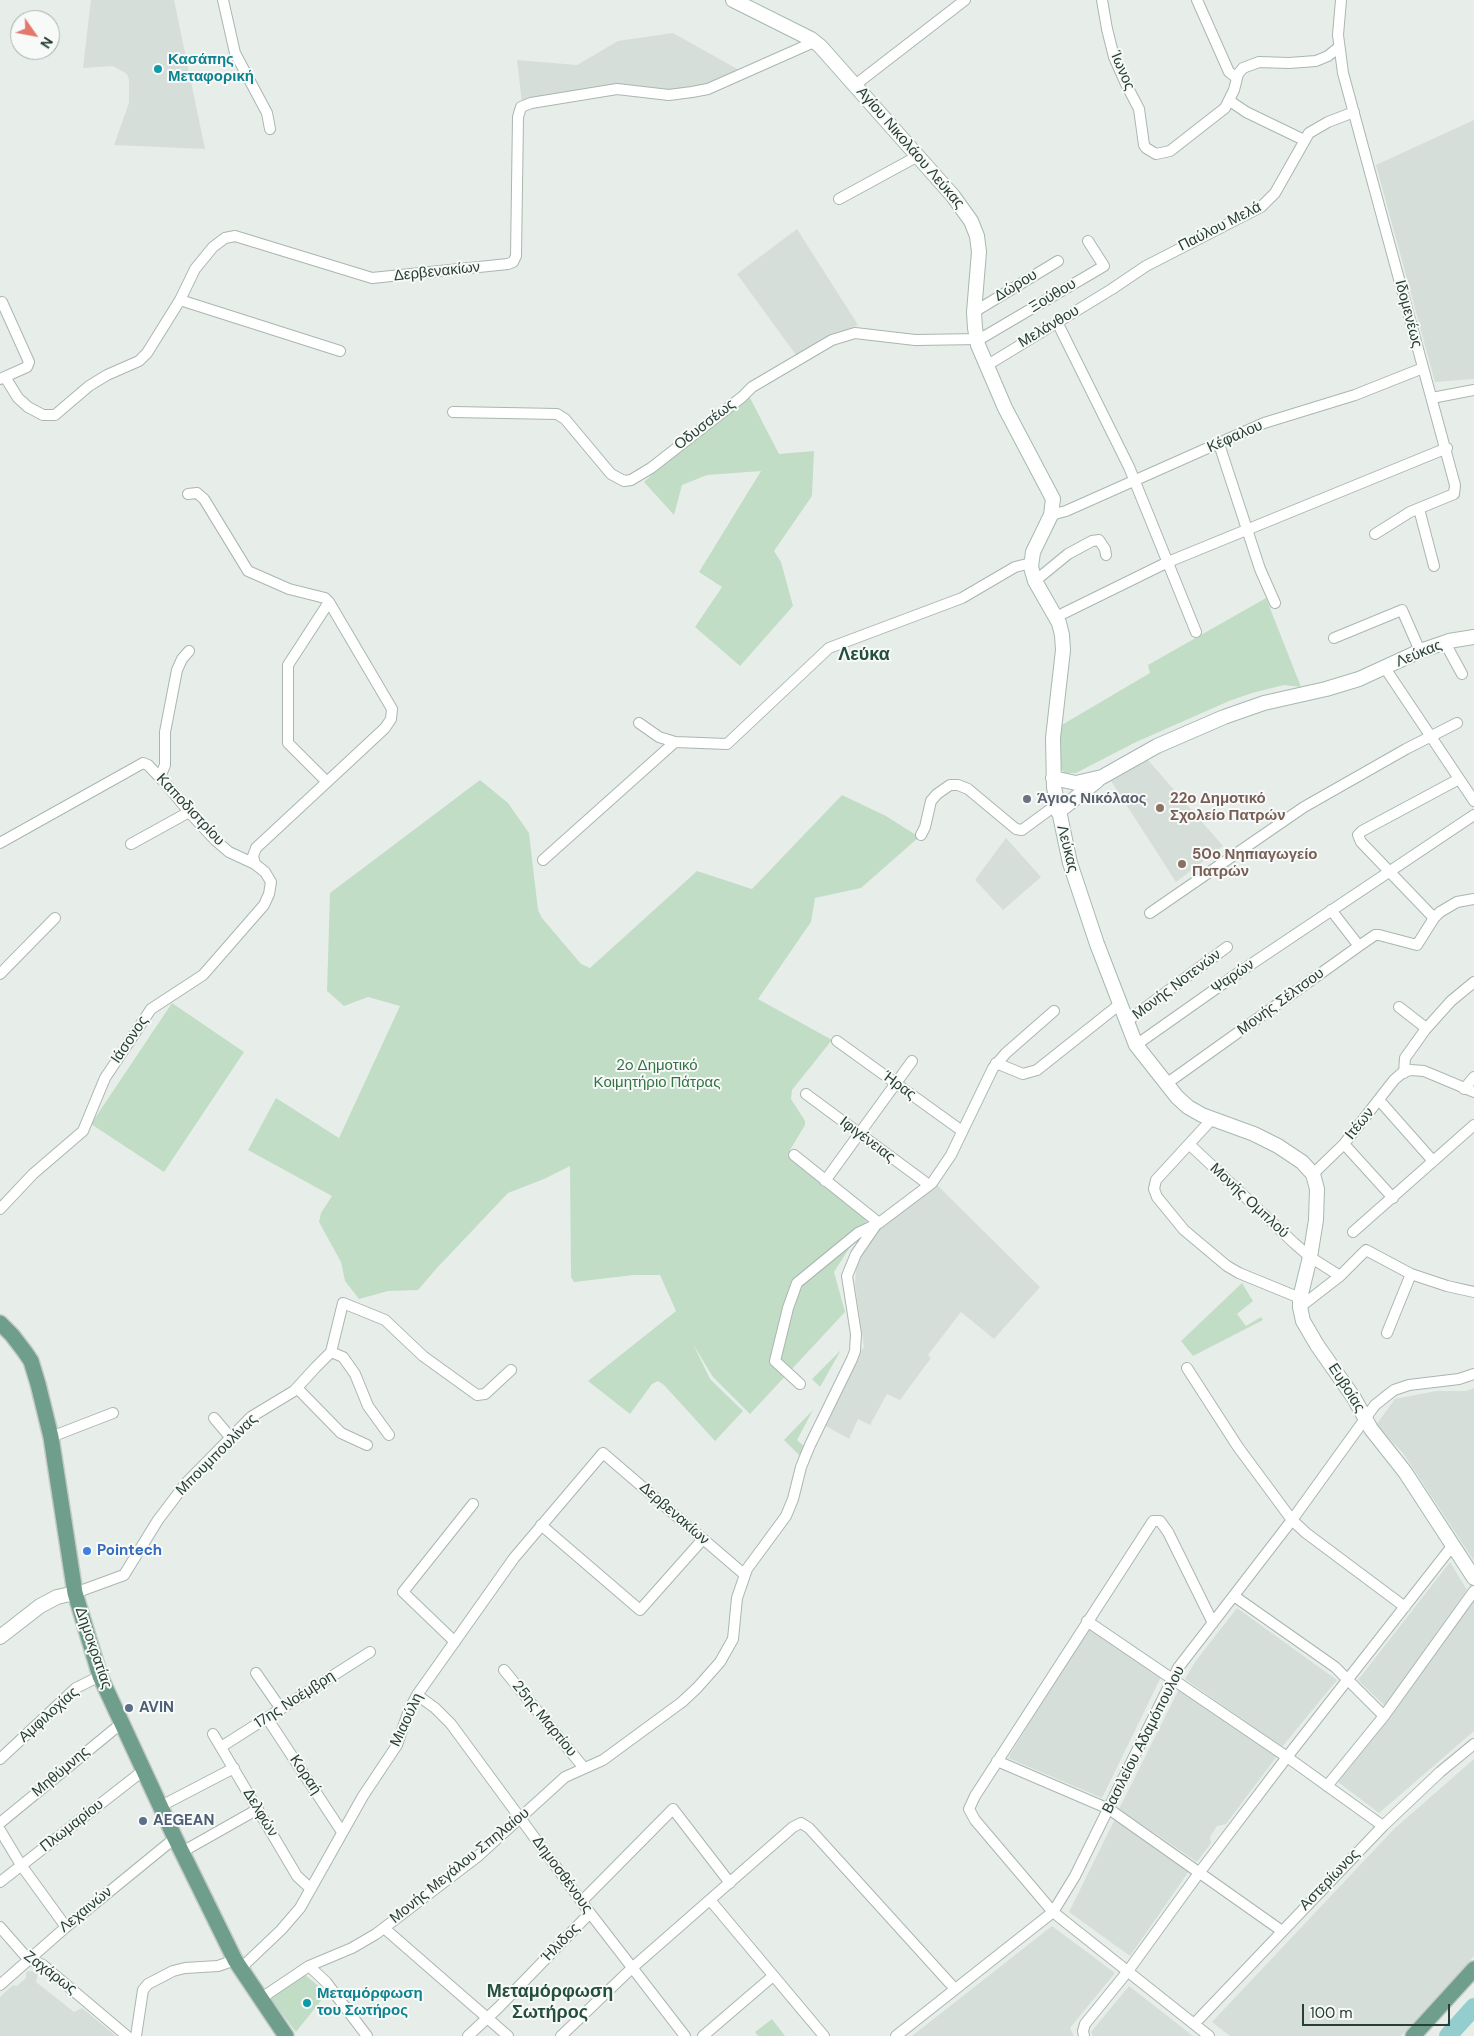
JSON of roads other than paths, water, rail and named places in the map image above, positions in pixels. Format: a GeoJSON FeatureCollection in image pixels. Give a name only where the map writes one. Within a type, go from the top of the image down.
{"type":"FeatureCollection","features":[{"type":"Feature","properties":{"kind":"main road","name":"Αγίου Νικολάου Λεύκας"},"geometry":{"type":"LineString","coordinates":[[732,0],[814,42],[855,85],[967,213],[976,232],[979,257],[974,312],[977,341],[986,366],[1012,423],[1052,494],[1054,503],[1051,515],[1033,552],[1031,563]]}},
{"type":"Feature","properties":{"kind":"main road"},"geometry":{"type":"LineString","coordinates":[[1031,563],[1035,581],[1056,617],[1062,635],[1063,650],[1053,738],[1053,778]]}},
{"type":"Feature","properties":{"kind":"main road","name":"Λεύκας"},"geometry":{"type":"LineString","coordinates":[[1313,1174],[1302,1162],[1278,1146],[1188,1107],[1166,1084],[1136,1045],[1078,889],[1057,809],[1053,778],[1076,783],[1102,776],[1157,746],[1224,717],[1264,703],[1347,683],[1386,668],[1420,651],[1474,637]]}},
{"type":"Feature","properties":{"kind":"main road"},"geometry":{"type":"LineString","coordinates":[[1057,809],[1102,776]]}},
{"type":"Feature","properties":{"kind":"main road"},"geometry":{"type":"LineString","coordinates":[[1300,1303],[1310,1257],[1317,1205],[1317,1189],[1313,1174]]}},
{"type":"Feature","properties":{"kind":"main road","name":"Ευβοίας"},"geometry":{"type":"LineString","coordinates":[[1300,1303],[1303,1320],[1309,1332],[1374,1433],[1405,1472],[1474,1578]]}},
{"type":"Feature","properties":{"kind":"main road","name":"Δημοκρατίας"},"geometry":{"type":"LineString","coordinates":[[0,1323],[12,1335],[31,1361],[51,1437],[75,1593],[100,1676],[179,1845],[238,1965],[286,2036]]}},
{"type":"Feature","properties":{"kind":"main road"},"geometry":{"type":"LineString","coordinates":[[0,1637],[40,1606],[57,1597],[75,1593]]}},
{"type":"Feature","properties":{"kind":"main road"},"geometry":{"type":"LineString","coordinates":[[1413,2036],[1474,1969]]}},
{"type":"Feature","properties":{"kind":"street"},"geometry":{"type":"LineString","coordinates":[[223,0],[236,53],[267,113],[270,129]]}},
{"type":"Feature","properties":{"kind":"street"},"geometry":{"type":"LineString","coordinates":[[855,85],[965,0]]}},
{"type":"Feature","properties":{"kind":"street","name":"Ίωνος"},"geometry":{"type":"LineString","coordinates":[[1102,0],[1106,29],[1114,57],[1123,79],[1138,106],[1146,148],[1151,152],[1156,154],[1170,151],[1224,108],[1230,101]]}},
{"type":"Feature","properties":{"kind":"street"},"geometry":{"type":"LineString","coordinates":[[1198,0],[1229,72],[1237,78]]}},
{"type":"Feature","properties":{"kind":"street","name":"Ιδομενέως"},"geometry":{"type":"LineString","coordinates":[[1341,0],[1338,27],[1343,73],[1423,368],[1455,478],[1454,494],[1419,508],[1375,534]]}},
{"type":"Feature","properties":{"kind":"street","name":"Δερβενακίων"},"geometry":{"type":"LineString","coordinates":[[2,378],[28,407],[42,415],[55,415],[89,386],[142,358],[153,346],[204,257],[225,238],[234,236],[372,278],[514,262],[516,256],[518,117],[521,108],[532,103],[617,90],[668,95],[692,92],[708,88],[814,42]]}},
{"type":"Feature","properties":{"kind":"street"},"geometry":{"type":"LineString","coordinates":[[1304,140],[1246,112],[1230,101],[1236,86],[1238,73],[1256,62],[1312,62],[1328,56],[1339,47]]}},
{"type":"Feature","properties":{"kind":"street","name":"Παύλου Μελά"},"geometry":{"type":"LineString","coordinates":[[1112,289],[1165,255],[1262,208],[1275,193],[1309,133],[1341,116],[1354,112]]}},
{"type":"Feature","properties":{"kind":"street"},"geometry":{"type":"LineString","coordinates":[[839,199],[918,156]]}},
{"type":"Feature","properties":{"kind":"street","name":"Ξούθου"},"geometry":{"type":"LineString","coordinates":[[977,341],[1104,266],[1088,241]]}},
{"type":"Feature","properties":{"kind":"street","name":"Δώρου"},"geometry":{"type":"LineString","coordinates":[[974,312],[1058,261]]}},
{"type":"Feature","properties":{"kind":"street","name":"Μελάνθου"},"geometry":{"type":"LineString","coordinates":[[986,366],[1112,289]]}},
{"type":"Feature","properties":{"kind":"street"},"geometry":{"type":"LineString","coordinates":[[180,300],[340,351]]}},
{"type":"Feature","properties":{"kind":"street"},"geometry":{"type":"LineString","coordinates":[[2,302],[29,362],[27,367],[2,378]]}},
{"type":"Feature","properties":{"kind":"street"},"geometry":{"type":"LineString","coordinates":[[1057,322],[1134,480],[1196,632]]}},
{"type":"Feature","properties":{"kind":"street","name":"Οδυσσέως"},"geometry":{"type":"LineString","coordinates":[[453,412],[556,414],[565,418],[611,474],[624,481],[631,480],[651,468],[742,397],[752,387],[832,340],[855,333],[908,339],[977,341]]}},
{"type":"Feature","properties":{"kind":"street","name":"Κέφαλου"},"geometry":{"type":"LineString","coordinates":[[1051,515],[1066,511],[1278,418],[1355,394],[1423,368]]}},
{"type":"Feature","properties":{"kind":"street"},"geometry":{"type":"LineString","coordinates":[[1432,398],[1474,390]]}},
{"type":"Feature","properties":{"kind":"street"},"geometry":{"type":"LineString","coordinates":[[1219,444],[1260,569],[1275,603]]}},
{"type":"Feature","properties":{"kind":"street"},"geometry":{"type":"LineString","coordinates":[[1056,617],[1168,562],[1447,448]]}},
{"type":"Feature","properties":{"kind":"street"},"geometry":{"type":"LineString","coordinates":[[188,494],[197,493],[204,499],[248,572],[290,589],[324,598],[329,602],[392,709],[391,719],[385,728],[256,848],[255,864]]}},
{"type":"Feature","properties":{"kind":"street"},"geometry":{"type":"LineString","coordinates":[[1419,508],[1434,566]]}},
{"type":"Feature","properties":{"kind":"street"},"geometry":{"type":"LineString","coordinates":[[1035,581],[1068,554],[1092,541],[1099,540],[1105,549],[1106,555]]}},
{"type":"Feature","properties":{"kind":"street"},"geometry":{"type":"LineString","coordinates":[[639,723],[659,737],[676,742],[727,744],[829,648],[962,598],[1015,568],[1031,563]]}},
{"type":"Feature","properties":{"kind":"street"},"geometry":{"type":"LineString","coordinates":[[327,782],[288,744],[288,666],[329,602]]}},
{"type":"Feature","properties":{"kind":"street"},"geometry":{"type":"LineString","coordinates":[[1334,638],[1402,610],[1420,651]]}},
{"type":"Feature","properties":{"kind":"street"},"geometry":{"type":"LineString","coordinates":[[1445,643],[1462,674]]}},
{"type":"Feature","properties":{"kind":"street"},"geometry":{"type":"LineString","coordinates":[[160,777],[165,765],[165,732],[177,670],[182,659],[189,651]]}},
{"type":"Feature","properties":{"kind":"street"},"geometry":{"type":"LineString","coordinates":[[1386,668],[1474,801]]}},
{"type":"Feature","properties":{"kind":"street"},"geometry":{"type":"LineString","coordinates":[[1150,913],[1304,807],[1457,723]]}},
{"type":"Feature","properties":{"kind":"street"},"geometry":{"type":"LineString","coordinates":[[543,860],[676,742]]}},
{"type":"Feature","properties":{"kind":"street","name":"Καποδιστρίου"},"geometry":{"type":"LineString","coordinates":[[0,843],[140,764],[148,765],[189,812],[229,852],[255,864],[265,872],[271,882]]}},
{"type":"Feature","properties":{"kind":"street"},"geometry":{"type":"LineString","coordinates":[[1459,779],[1359,833],[1358,837],[1434,918],[1453,904],[1474,899]]}},
{"type":"Feature","properties":{"kind":"street"},"geometry":{"type":"LineString","coordinates":[[921,835],[925,827],[931,801],[950,785],[968,788],[1016,829],[1022,830],[1057,809]]}},
{"type":"Feature","properties":{"kind":"street"},"geometry":{"type":"LineString","coordinates":[[131,844],[189,812]]}},
{"type":"Feature","properties":{"kind":"street","name":"Ψαρών"},"geometry":{"type":"LineString","coordinates":[[1136,1045],[1331,910],[1474,815]]}},
{"type":"Feature","properties":{"kind":"street","name":"Ιάσονος"},"geometry":{"type":"LineString","coordinates":[[0,1209],[33,1174],[82,1131],[105,1078],[151,1008],[203,975],[264,905],[269,894],[271,882]]}},
{"type":"Feature","properties":{"kind":"street"},"geometry":{"type":"LineString","coordinates":[[1331,910],[1359,946]]}},
{"type":"Feature","properties":{"kind":"street"},"geometry":{"type":"LineString","coordinates":[[0,974],[55,918]]}},
{"type":"Feature","properties":{"kind":"street","name":"Μονής Σέλτσου"},"geometry":{"type":"LineString","coordinates":[[1166,1084],[1374,935],[1417,945],[1434,918]]}},
{"type":"Feature","properties":{"kind":"street","name":"Μονής Νοτενών"},"geometry":{"type":"LineString","coordinates":[[1126,1022],[1227,947]]}},
{"type":"Feature","properties":{"kind":"street","name":"Ιτέων"},"geometry":{"type":"LineString","coordinates":[[1313,1174],[1344,1144],[1394,1080],[1404,1073],[1405,1058],[1426,1028],[1474,982]]}},
{"type":"Feature","properties":{"kind":"street"},"geometry":{"type":"LineString","coordinates":[[996,1063],[1023,1074],[1037,1070],[1120,1004]]}},
{"type":"Feature","properties":{"kind":"street"},"geometry":{"type":"LineString","coordinates":[[1398,1007],[1426,1028]]}},
{"type":"Feature","properties":{"kind":"street","name":"Μονής Μεγάλου Σπηλαίου"},"geometry":{"type":"LineString","coordinates":[[800,1384],[775,1360],[788,1308],[797,1283],[858,1233],[878,1224],[929,1186],[944,1167],[996,1063],[1054,1011]]}},
{"type":"Feature","properties":{"kind":"street","name":"Ήρας"},"geometry":{"type":"LineString","coordinates":[[837,1041],[962,1131]]}},
{"type":"Feature","properties":{"kind":"street"},"geometry":{"type":"LineString","coordinates":[[825,1181],[912,1061]]}},
{"type":"Feature","properties":{"kind":"street"},"geometry":{"type":"LineString","coordinates":[[1404,1073],[1410,1070],[1424,1071],[1469,1091],[1474,1077]]}},
{"type":"Feature","properties":{"kind":"street","name":"Ιφιγένειας"},"geometry":{"type":"LineString","coordinates":[[806,1094],[929,1186]]}},
{"type":"Feature","properties":{"kind":"street"},"geometry":{"type":"LineString","coordinates":[[1379,1100],[1434,1161]]}},
{"type":"Feature","properties":{"kind":"street"},"geometry":{"type":"LineString","coordinates":[[1212,1119],[1156,1180],[1154,1188],[1163,1206],[1184,1230],[1228,1266],[1300,1303],[1340,1276],[1366,1250],[1411,1274],[1447,1286],[1474,1292]]}},
{"type":"Feature","properties":{"kind":"street"},"geometry":{"type":"LineString","coordinates":[[1353,1232],[1474,1125]]}},
{"type":"Feature","properties":{"kind":"street","name":"Μονής Ομπλού"},"geometry":{"type":"LineString","coordinates":[[1189,1144],[1310,1257],[1340,1276]]}},
{"type":"Feature","properties":{"kind":"street"},"geometry":{"type":"LineString","coordinates":[[1344,1144],[1393,1198]]}},
{"type":"Feature","properties":{"kind":"street"},"geometry":{"type":"LineString","coordinates":[[794,1156],[878,1224]]}},
{"type":"Feature","properties":{"kind":"street","name":"Μονής Μεγάλου Σπηλαίου"},"geometry":{"type":"LineString","coordinates":[[260,1999],[309,1966],[361,1944],[384,1928],[467,1864],[565,1777],[603,1760],[682,1702],[720,1662],[733,1639],[737,1598],[745,1575],[753,1559],[773,1536],[790,1510],[808,1452],[855,1351],[856,1334],[847,1276],[856,1254],[878,1224]]}},
{"type":"Feature","properties":{"kind":"street"},"geometry":{"type":"LineString","coordinates":[[1387,1333],[1411,1274]]}},
{"type":"Feature","properties":{"kind":"street","name":"Μπουμπουλίνας"},"geometry":{"type":"LineString","coordinates":[[75,1593],[124,1575],[158,1520],[186,1483],[251,1417],[297,1388],[331,1352],[343,1303],[385,1320],[423,1356],[477,1395],[485,1394],[511,1370]]}},
{"type":"Feature","properties":{"kind":"street"},"geometry":{"type":"LineString","coordinates":[[331,1352],[343,1357],[351,1368],[368,1406],[389,1436]]}},
{"type":"Feature","properties":{"kind":"street"},"geometry":{"type":"LineString","coordinates":[[1188,1368],[1238,1447],[1292,1520],[1306,1533],[1405,1607]]}},
{"type":"Feature","properties":{"kind":"street","name":"Βασιλείου Αδαμόπουλου"},"geometry":{"type":"LineString","coordinates":[[896,2036],[1053,1912],[1075,1876],[1172,1678],[1292,1520],[1375,1405],[1394,1390],[1409,1385],[1459,1379],[1474,1374]]}},
{"type":"Feature","properties":{"kind":"street"},"geometry":{"type":"LineString","coordinates":[[297,1388],[341,1433],[367,1445]]}},
{"type":"Feature","properties":{"kind":"street"},"geometry":{"type":"LineString","coordinates":[[51,1437],[113,1413]]}},
{"type":"Feature","properties":{"kind":"street"},"geometry":{"type":"LineString","coordinates":[[214,1418],[231,1438]]}},
{"type":"Feature","properties":{"kind":"street","name":"Δερβενακίων"},"geometry":{"type":"LineString","coordinates":[[603,1453],[745,1575]]}},
{"type":"Feature","properties":{"kind":"street","name":"Μιαούλη"},"geometry":{"type":"LineString","coordinates":[[238,1965],[293,1917],[342,1832],[397,1745],[409,1710],[417,1695],[514,1558],[603,1453]]}},
{"type":"Feature","properties":{"kind":"street"},"geometry":{"type":"LineString","coordinates":[[455,1642],[404,1592],[473,1504]]}},
{"type":"Feature","properties":{"kind":"street"},"geometry":{"type":"LineString","coordinates":[[1209,2036],[1053,1912],[969,1811],[975,1796],[1150,1523],[1157,1520],[1163,1524],[1213,1623]]}},
{"type":"Feature","properties":{"kind":"street"},"geometry":{"type":"LineString","coordinates":[[541,1525],[640,1610],[703,1539]]}},
{"type":"Feature","properties":{"kind":"street"},"geometry":{"type":"LineString","coordinates":[[1084,2036],[1083,2031],[1086,2024],[1128,1971],[1200,1872],[1347,1679],[1453,1545]]}},
{"type":"Feature","properties":{"kind":"street"},"geometry":{"type":"LineString","coordinates":[[1327,1786],[1384,1716],[1474,1591]]}},
{"type":"Feature","properties":{"kind":"street"},"geometry":{"type":"LineString","coordinates":[[1234,1596],[1335,1667],[1384,1716]]}},
{"type":"Feature","properties":{"kind":"street"},"geometry":{"type":"LineString","coordinates":[[1087,1621],[1287,1757],[1383,1826]]}},
{"type":"Feature","properties":{"kind":"street","name":"17ης Νοέμβρη"},"geometry":{"type":"LineString","coordinates":[[221,1747],[370,1652]]}},
{"type":"Feature","properties":{"kind":"street","name":"25ης Μαρτίου"},"geometry":{"type":"LineString","coordinates":[[504,1670],[584,1768]]}},
{"type":"Feature","properties":{"kind":"street"},"geometry":{"type":"LineString","coordinates":[[256,1673],[281,1709]]}},
{"type":"Feature","properties":{"kind":"street","name":"Αμφιλοχίας"},"geometry":{"type":"LineString","coordinates":[[0,1759],[76,1688],[100,1676]]}},
{"type":"Feature","properties":{"kind":"street","name":"Δημοσθένους"},"geometry":{"type":"LineString","coordinates":[[417,1695],[435,1708],[451,1724],[590,1913],[685,2036]]}},
{"type":"Feature","properties":{"kind":"street","name":"Κοραή"},"geometry":{"type":"LineString","coordinates":[[267,1718],[342,1832]]}},
{"type":"Feature","properties":{"kind":"street","name":"Μηθύμνης"},"geometry":{"type":"LineString","coordinates":[[0,1823],[123,1722]]}},
{"type":"Feature","properties":{"kind":"street","name":"Δελφών"},"geometry":{"type":"LineString","coordinates":[[212,1734],[297,1876],[310,1889]]}},
{"type":"Feature","properties":{"kind":"street","name":"Αστερίωνος"},"geometry":{"type":"LineString","coordinates":[[1194,2024],[1383,1826],[1440,1772],[1474,1744]]}},
{"type":"Feature","properties":{"kind":"street"},"geometry":{"type":"LineString","coordinates":[[997,1761],[1108,1808],[1282,1931]]}},
{"type":"Feature","properties":{"kind":"street"},"geometry":{"type":"LineString","coordinates":[[161,1806],[234,1768]]}},
{"type":"Feature","properties":{"kind":"street","name":"Πλωμαρίου"},"geometry":{"type":"LineString","coordinates":[[0,1882],[144,1770]]}},
{"type":"Feature","properties":{"kind":"street","name":"Λεχαινών"},"geometry":{"type":"LineString","coordinates":[[0,1985],[66,1927],[179,1845],[258,1809]]}},
{"type":"Feature","properties":{"kind":"street"},"geometry":{"type":"LineString","coordinates":[[582,1901],[672,1809],[730,1882]]}},
{"type":"Feature","properties":{"kind":"street"},"geometry":{"type":"LineString","coordinates":[[561,2036],[632,1968],[793,1827],[801,1824],[805,1825],[955,1990]]}},
{"type":"Feature","properties":{"kind":"street"},"geometry":{"type":"LineString","coordinates":[[0,1830],[21,1865],[66,1927]]}},
{"type":"Feature","properties":{"kind":"street"},"geometry":{"type":"LineString","coordinates":[[710,1900],[824,2036]]}},
{"type":"Feature","properties":{"kind":"street","name":"Ήλιδος"},"geometry":{"type":"LineString","coordinates":[[468,2036],[488,2018],[590,1913]]}},
{"type":"Feature","properties":{"kind":"street","name":"Ζαχάρως"},"geometry":{"type":"LineString","coordinates":[[0,1926],[28,1959],[43,1965],[127,2036]]}},
{"type":"Feature","properties":{"kind":"street"},"geometry":{"type":"LineString","coordinates":[[384,1928],[508,2036]]}},
{"type":"Feature","properties":{"kind":"street"},"geometry":{"type":"LineString","coordinates":[[136,2036],[143,1990],[148,1984],[173,1971],[185,1968],[238,1965]]}},
{"type":"Feature","properties":{"kind":"street"},"geometry":{"type":"LineString","coordinates":[[309,1966],[326,1982],[367,2036]]}},
{"type":"Feature","properties":{"kind":"street"},"geometry":{"type":"LineString","coordinates":[[704,2036],[773,1976]]}},
{"type":"Feature","properties":{"kind":"waterway"},"geometry":{"type":"LineString","coordinates":[[1448,2036],[1474,2007]]}},
{"type":"Feature","properties":{"kind":"place","name":"Κασάπης Μεταφορική"},"geometry":{"type":"Point","coordinates":[158,69]}},
{"type":"Feature","properties":{"kind":"place","name":"Άγιος Νικόλαος"},"geometry":{"type":"Point","coordinates":[1027,799]}},
{"type":"Feature","properties":{"kind":"place","name":"22ο Δημοτικό Σχολείο Πατρών"},"geometry":{"type":"Point","coordinates":[1160,808]}},
{"type":"Feature","properties":{"kind":"place","name":"50o Νηπιαγωγείο Πατρών"},"geometry":{"type":"Point","coordinates":[1182,864]}},
{"type":"Feature","properties":{"kind":"place","name":"Pointech"},"geometry":{"type":"Point","coordinates":[87,1551]}},
{"type":"Feature","properties":{"kind":"place","name":"AVIN"},"geometry":{"type":"Point","coordinates":[129,1708]}},
{"type":"Feature","properties":{"kind":"place","name":"AEGEAN"},"geometry":{"type":"Point","coordinates":[143,1821]}},
{"type":"Feature","properties":{"kind":"place","name":"Μεταμόρφωση του Σωτήρος"},"geometry":{"type":"Point","coordinates":[307,2003]}},
{"type":"Feature","properties":{"kind":"district","name":"Λεύκα"},"geometry":{"type":"Point","coordinates":[864,655]}},
{"type":"Feature","properties":{"kind":"district","name":"Μεταμόρφωση Σωτήρος"},"geometry":{"type":"Point","coordinates":[550,2002]}},
{"type":"Feature","properties":{"kind":"park label","name":"2o Δημοτικό Κοιμητήριο Πάτρας"},"geometry":{"type":"Point","coordinates":[657,1074]}}]}
